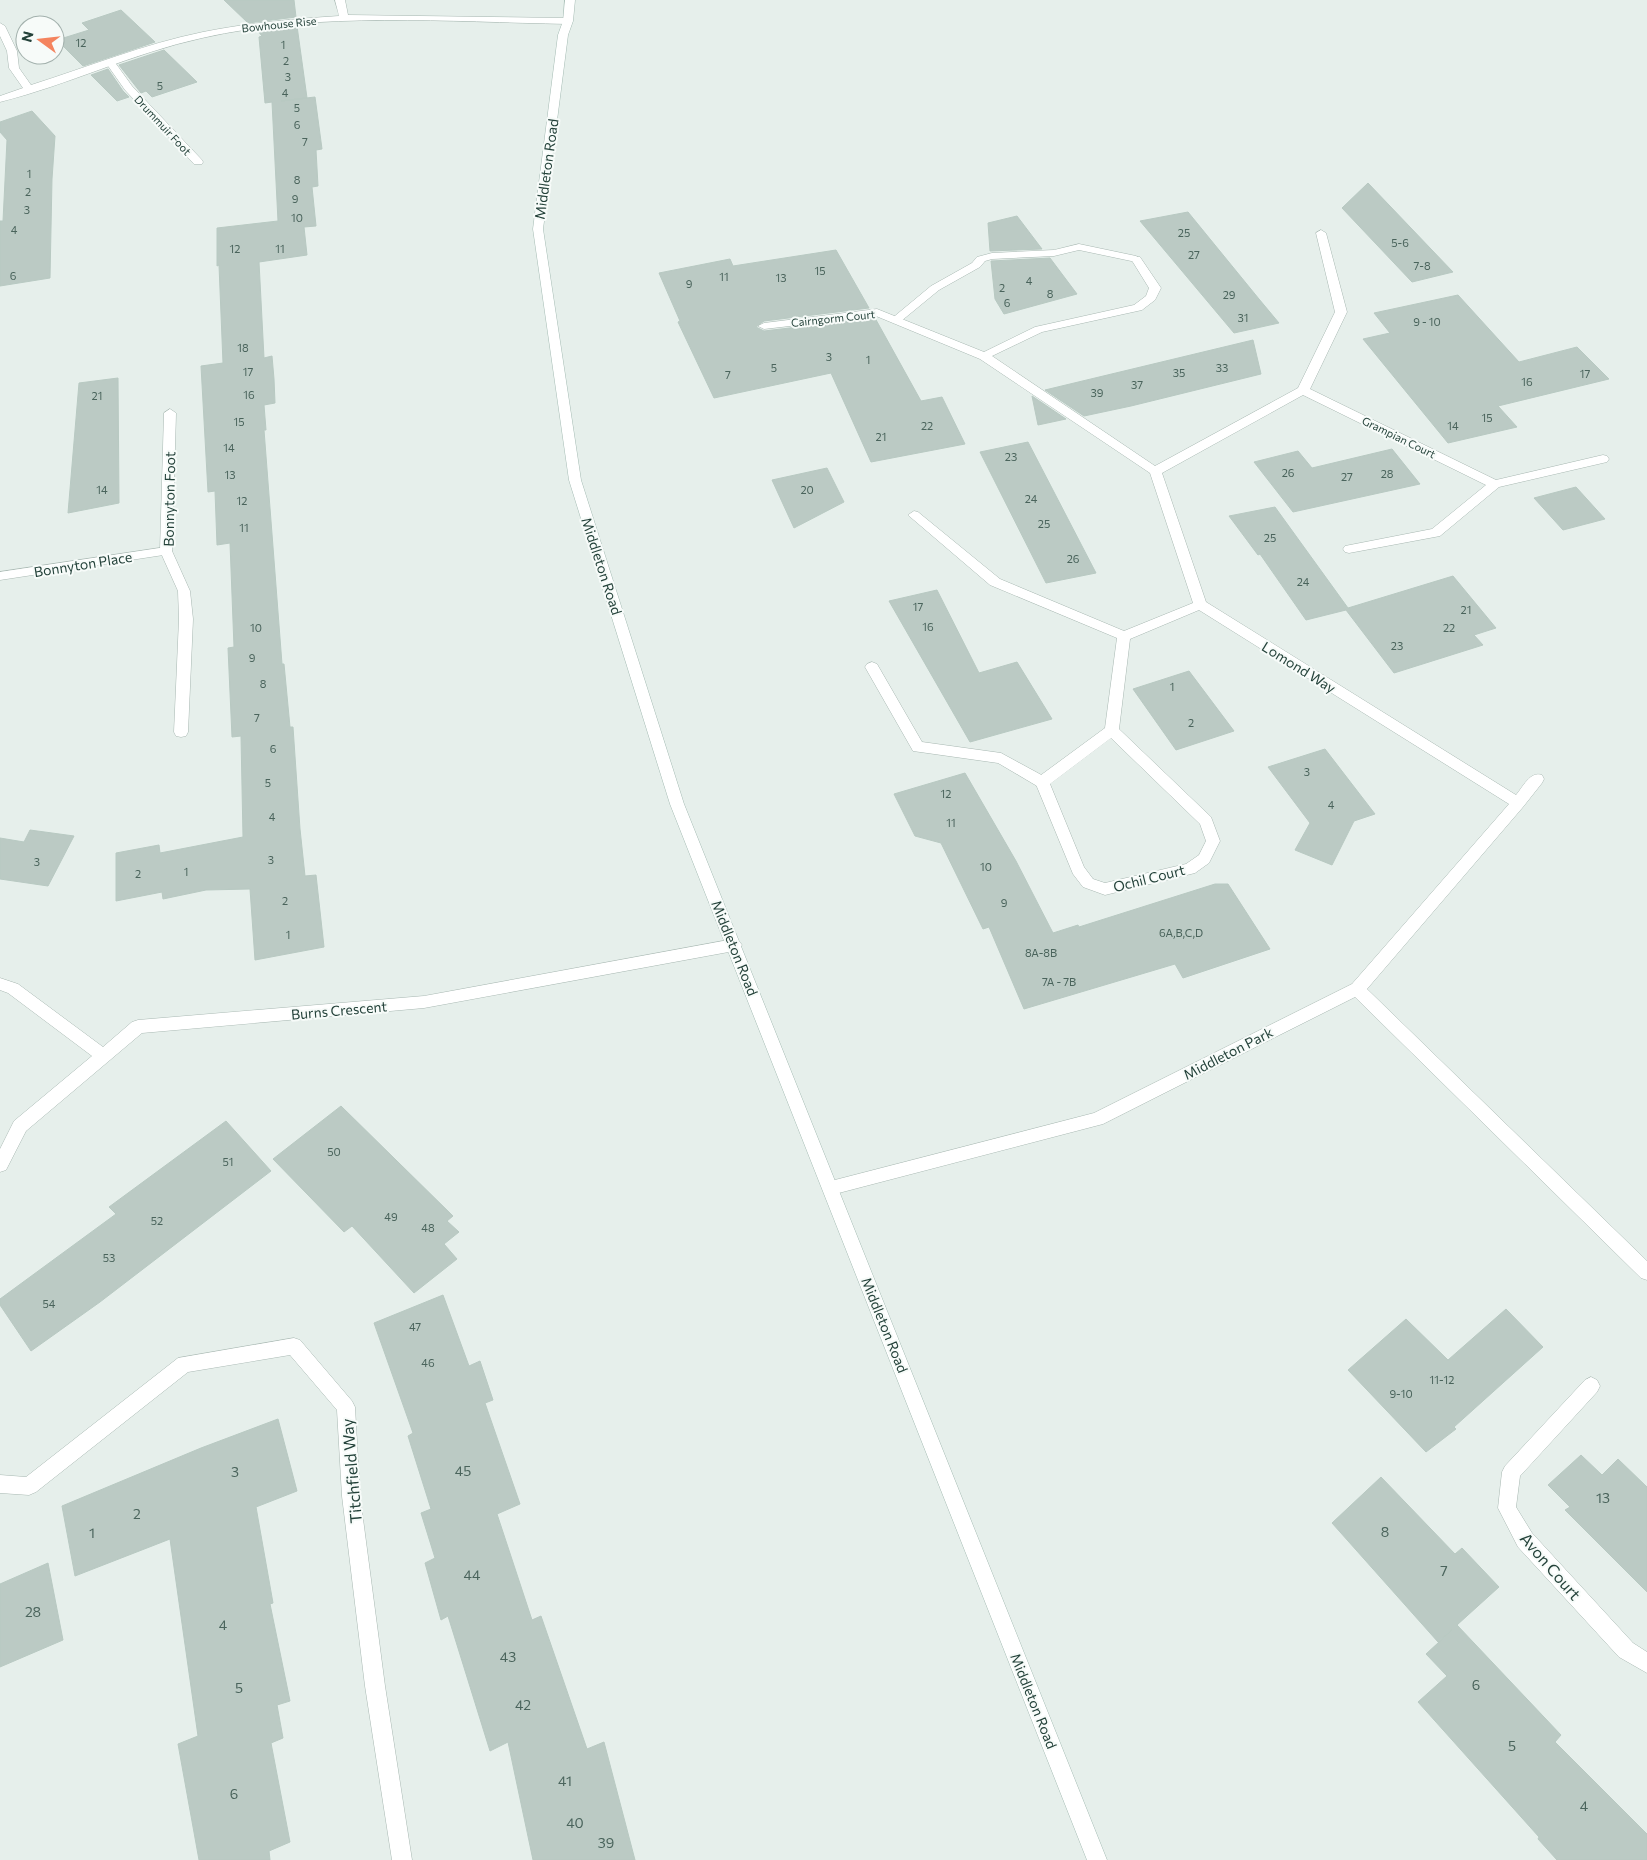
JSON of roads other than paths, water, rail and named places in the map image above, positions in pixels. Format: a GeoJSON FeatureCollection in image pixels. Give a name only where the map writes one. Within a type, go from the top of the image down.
{"type":"FeatureCollection","features":[{"type":"Feature","properties":{"kind":"street"},"geometry":{"type":"LineString","coordinates":[[340,0],[344,18]]}},
{"type":"Feature","properties":{"kind":"street","name":"Middleton Road"},"geometry":{"type":"LineString","coordinates":[[570,0],[568,21],[563,35],[538,229],[575,480],[677,804],[1097,1860]]}},
{"type":"Feature","properties":{"kind":"street","name":"Bowhouse Rise"},"geometry":{"type":"LineString","coordinates":[[0,99],[163,45],[201,35],[249,26],[344,18],[568,21]]}},
{"type":"Feature","properties":{"kind":"street"},"geometry":{"type":"LineString","coordinates":[[0,26],[12,51],[14,68],[29,89]]}},
{"type":"Feature","properties":{"kind":"street","name":"Drummuir Foot"},"geometry":{"type":"LineString","coordinates":[[111,63],[128,88],[198,162]]}},
{"type":"Feature","properties":{"kind":"street"},"geometry":{"type":"LineString","coordinates":[[914,515],[994,582],[1124,636],[1200,605],[1155,470],[1303,390],[1341,312],[1321,233]]}},
{"type":"Feature","properties":{"kind":"street"},"geometry":{"type":"LineString","coordinates":[[896,320],[935,288],[976,265],[981,259],[992,256],[1054,252],[1079,247],[1136,259],[1155,288],[1152,298],[1138,308],[1040,329],[984,356]]}},
{"type":"Feature","properties":{"kind":"street","name":"Cairngorm Court"},"geometry":{"type":"LineString","coordinates":[[764,326],[877,312],[984,356],[1155,470]]}},
{"type":"Feature","properties":{"kind":"street","name":"Grampian Court"},"geometry":{"type":"LineString","coordinates":[[1303,390],[1495,484]]}},
{"type":"Feature","properties":{"kind":"street","name":"Bonnyton Foot"},"geometry":{"type":"LineString","coordinates":[[170,413],[166,551],[184,591],[186,619],[181,732]]}},
{"type":"Feature","properties":{"kind":"street"},"geometry":{"type":"LineString","coordinates":[[1349,549],[1436,533],[1495,484],[1603,459]]}},
{"type":"Feature","properties":{"kind":"street","name":"Bonnyton Place"},"geometry":{"type":"LineString","coordinates":[[0,576],[166,551]]}},
{"type":"Feature","properties":{"kind":"street","name":"Lomond Way"},"geometry":{"type":"LineString","coordinates":[[1200,605],[1518,803]]}},
{"type":"Feature","properties":{"kind":"street"},"geometry":{"type":"LineString","coordinates":[[872,667],[918,748],[1001,758],[1042,782],[1112,730],[1124,636]]}},
{"type":"Feature","properties":{"kind":"street","name":"Ochil Court"},"geometry":{"type":"LineString","coordinates":[[1042,782],[1078,870],[1088,883],[1104,889],[1190,869],[1204,859],[1213,841],[1206,821],[1112,730]]}},
{"type":"Feature","properties":{"kind":"street","name":"Middleton Park"},"geometry":{"type":"LineString","coordinates":[[831,1188],[1097,1119],[1357,988],[1518,803],[1537,778]]}},
{"type":"Feature","properties":{"kind":"street","name":"Burns Crescent"},"geometry":{"type":"LineString","coordinates":[[0,1165],[20,1126],[138,1027],[424,1002],[734,945]]}},
{"type":"Feature","properties":{"kind":"street"},"geometry":{"type":"LineString","coordinates":[[0,984],[13,988],[104,1056]]}},
{"type":"Feature","properties":{"kind":"street"},"geometry":{"type":"LineString","coordinates":[[1357,988],[1647,1272]]}},
{"type":"Feature","properties":{"kind":"street","name":"Titchfield Way"},"geometry":{"type":"LineString","coordinates":[[0,1484],[29,1486],[184,1364],[294,1346],[346,1407],[351,1496],[375,1686],[402,1860]]}},
{"type":"Feature","properties":{"kind":"street","name":"Avon Court"},"geometry":{"type":"LineString","coordinates":[[1591,1386],[1511,1472],[1507,1508],[1525,1540],[1626,1650],[1647,1663]]}}]}
